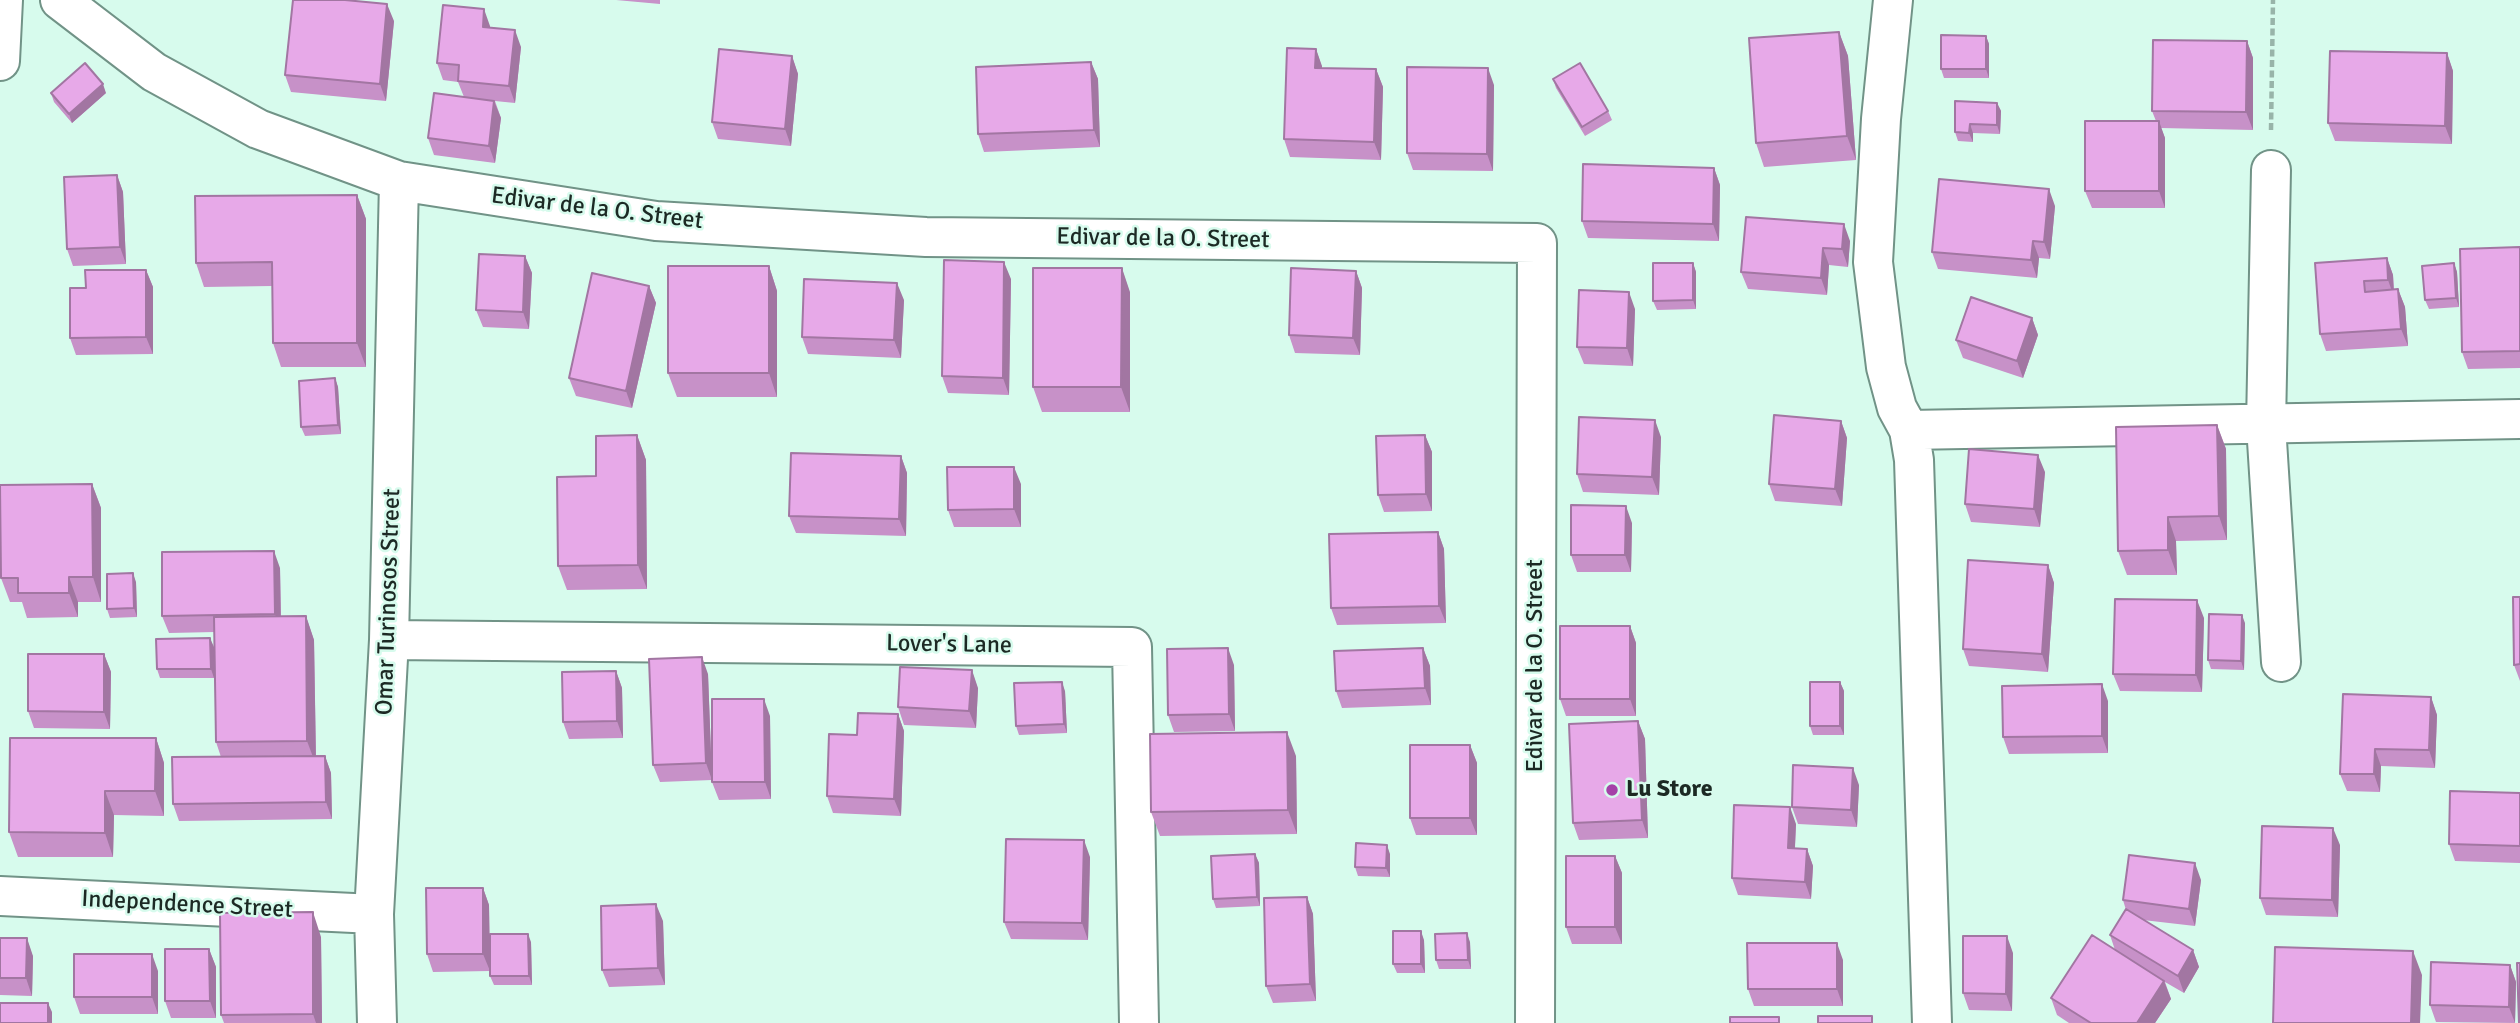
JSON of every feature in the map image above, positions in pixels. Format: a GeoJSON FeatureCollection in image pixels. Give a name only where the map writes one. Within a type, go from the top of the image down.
{"type":"FeatureCollection","features":[{"type":"Feature","properties":{"kind":"street"},"geometry":{"type":"LineString","coordinates":[[0,61],[2,0]]}},
{"type":"Feature","properties":{"kind":"street","name":"Edivar de la O. Street"},"geometry":{"type":"LineString","coordinates":[[60,0],[154,72],[258,129],[399,181],[656,221],[926,237],[1537,243],[1535,1023]]}},
{"type":"Feature","properties":{"kind":"street"},"geometry":{"type":"LineString","coordinates":[[1893,0],[1881,120],[1873,261],[1886,367],[1897,408],[1909,430],[1915,474],[1932,1023]]}},
{"type":"Feature","properties":{"kind":"street"},"geometry":{"type":"LineString","coordinates":[[2271,170],[2266,425],[2281,662]]}},
{"type":"Feature","properties":{"kind":"street","name":"Omar Turinosos Street"},"geometry":{"type":"LineString","coordinates":[[377,1023],[374,914],[389,640],[399,181]]}},
{"type":"Feature","properties":{"kind":"street"},"geometry":{"type":"LineString","coordinates":[[1909,430],[2520,419]]}},
{"type":"Feature","properties":{"kind":"street","name":"Lover's Lane"},"geometry":{"type":"LineString","coordinates":[[389,640],[1132,647],[1139,1023]]}},
{"type":"Feature","properties":{"kind":"street","name":"Independence Street"},"geometry":{"type":"LineString","coordinates":[[0,896],[374,914]]}},
{"type":"Feature","properties":{"kind":"path"},"geometry":{"type":"LineString","coordinates":[[2271,170],[2273,0]]}},
{"type":"Feature","properties":{"kind":"building"},"geometry":{"type":"Polygon","coordinates":[[[293,0],[345,0],[387,4],[380,84],[285,75],[293,0]]]}},
{"type":"Feature","properties":{"kind":"building"},"geometry":{"type":"Polygon","coordinates":[[[443,5],[484,9],[483,27],[515,30],[509,86],[458,81],[459,65],[437,63],[443,5]]]}},
{"type":"Feature","properties":{"kind":"building"},"geometry":{"type":"Polygon","coordinates":[[[1839,32],[1847,136],[1756,143],[1749,38],[1839,32]]]}},
{"type":"Feature","properties":{"kind":"building"},"geometry":{"type":"Polygon","coordinates":[[[1941,35],[1986,36],[1986,69],[1941,69],[1941,35]]]}},
{"type":"Feature","properties":{"kind":"building"},"geometry":{"type":"Polygon","coordinates":[[[2153,40],[2247,41],[2246,112],[2152,111],[2153,40]]]}},
{"type":"Feature","properties":{"kind":"building"},"geometry":{"type":"Polygon","coordinates":[[[1287,48],[1316,49],[1315,68],[1376,69],[1374,142],[1284,139],[1287,48]]]}},
{"type":"Feature","properties":{"kind":"building"},"geometry":{"type":"Polygon","coordinates":[[[719,49],[792,56],[785,129],[712,122],[719,49]]]}},
{"type":"Feature","properties":{"kind":"building"},"geometry":{"type":"Polygon","coordinates":[[[2330,51],[2447,53],[2445,126],[2328,123],[2330,51]]]}},
{"type":"Feature","properties":{"kind":"building"},"geometry":{"type":"Polygon","coordinates":[[[1091,62],[1094,130],[978,134],[976,67],[1091,62]]]}},
{"type":"Feature","properties":{"kind":"building"},"geometry":{"type":"Polygon","coordinates":[[[85,63],[103,84],[69,114],[51,93],[85,63]]]}},
{"type":"Feature","properties":{"kind":"building"},"geometry":{"type":"Polygon","coordinates":[[[1580,63],[1608,111],[1582,127],[1553,79],[1580,63]]]}},
{"type":"Feature","properties":{"kind":"building"},"geometry":{"type":"Polygon","coordinates":[[[1407,67],[1488,68],[1487,154],[1407,153],[1407,67]]]}},
{"type":"Feature","properties":{"kind":"building"},"geometry":{"type":"Polygon","coordinates":[[[434,93],[494,101],[489,146],[428,138],[434,93]]]}},
{"type":"Feature","properties":{"kind":"building"},"geometry":{"type":"Polygon","coordinates":[[[1955,101],[1997,103],[1997,125],[1970,124],[1969,133],[1955,132],[1955,101]]]}},
{"type":"Feature","properties":{"kind":"building"},"geometry":{"type":"Polygon","coordinates":[[[2085,121],[2159,121],[2159,191],[2085,191],[2085,121]]]}},
{"type":"Feature","properties":{"kind":"building"},"geometry":{"type":"Polygon","coordinates":[[[1583,164],[1714,168],[1713,224],[1582,221],[1583,164]]]}},
{"type":"Feature","properties":{"kind":"building"},"geometry":{"type":"Polygon","coordinates":[[[117,175],[120,247],[67,249],[64,177],[117,175]]]}},
{"type":"Feature","properties":{"kind":"building"},"geometry":{"type":"Polygon","coordinates":[[[1939,179],[2049,189],[2044,242],[2033,241],[2031,260],[1932,252],[1939,179]]]}},
{"type":"Feature","properties":{"kind":"building"},"geometry":{"type":"Polygon","coordinates":[[[357,195],[357,343],[273,343],[272,262],[196,263],[195,196],[357,195]]]}},
{"type":"Feature","properties":{"kind":"building"},"geometry":{"type":"Polygon","coordinates":[[[1746,217],[1844,224],[1842,249],[1823,248],[1821,278],[1741,272],[1746,217]]]}},
{"type":"Feature","properties":{"kind":"building"},"geometry":{"type":"Polygon","coordinates":[[[2520,247],[2520,351],[2462,352],[2460,249],[2520,247]]]}},
{"type":"Feature","properties":{"kind":"building"},"geometry":{"type":"Polygon","coordinates":[[[479,254],[525,256],[523,312],[476,310],[479,254]]]}},
{"type":"Feature","properties":{"kind":"building"},"geometry":{"type":"Polygon","coordinates":[[[2387,258],[2388,280],[2364,281],[2365,292],[2398,289],[2401,329],[2320,334],[2315,263],[2387,258]]]}},
{"type":"Feature","properties":{"kind":"building"},"geometry":{"type":"Polygon","coordinates":[[[944,260],[1004,262],[1003,378],[942,376],[944,260]]]}},
{"type":"Feature","properties":{"kind":"building"},"geometry":{"type":"Polygon","coordinates":[[[1653,263],[1693,263],[1693,300],[1653,301],[1653,263]]]}},
{"type":"Feature","properties":{"kind":"building"},"geometry":{"type":"Polygon","coordinates":[[[2454,263],[2456,298],[2425,300],[2422,266],[2454,263]]]}},
{"type":"Feature","properties":{"kind":"building"},"geometry":{"type":"Polygon","coordinates":[[[668,266],[769,266],[769,373],[668,373],[668,266]]]}},
{"type":"Feature","properties":{"kind":"building"},"geometry":{"type":"Polygon","coordinates":[[[1033,268],[1122,268],[1121,387],[1033,387],[1033,268]]]}},
{"type":"Feature","properties":{"kind":"building"},"geometry":{"type":"Polygon","coordinates":[[[1291,268],[1356,271],[1353,338],[1289,335],[1291,268]]]}},
{"type":"Feature","properties":{"kind":"building"},"geometry":{"type":"Polygon","coordinates":[[[85,270],[146,270],[146,337],[70,338],[70,288],[86,288],[85,270]]]}},
{"type":"Feature","properties":{"kind":"building"},"geometry":{"type":"Polygon","coordinates":[[[592,273],[649,286],[626,391],[569,378],[592,273]]]}},
{"type":"Feature","properties":{"kind":"building"},"geometry":{"type":"Polygon","coordinates":[[[804,279],[897,283],[894,340],[802,337],[804,279]]]}},
{"type":"Feature","properties":{"kind":"building"},"geometry":{"type":"Polygon","coordinates":[[[1579,290],[1629,292],[1627,348],[1577,347],[1579,290]]]}},
{"type":"Feature","properties":{"kind":"building"},"geometry":{"type":"Polygon","coordinates":[[[1971,297],[2032,318],[2017,361],[1956,340],[1971,297]]]}},
{"type":"Feature","properties":{"kind":"building"},"geometry":{"type":"Polygon","coordinates":[[[335,378],[338,425],[301,427],[299,381],[335,378]]]}},
{"type":"Feature","properties":{"kind":"building"},"geometry":{"type":"Polygon","coordinates":[[[1774,415],[1841,421],[1835,489],[1769,484],[1774,415]]]}},
{"type":"Feature","properties":{"kind":"building"},"geometry":{"type":"Polygon","coordinates":[[[1579,417],[1655,420],[1652,477],[1577,474],[1579,417]]]}},
{"type":"Feature","properties":{"kind":"building"},"geometry":{"type":"Polygon","coordinates":[[[2217,425],[2219,516],[2168,517],[2168,550],[2118,551],[2116,427],[2217,425]]]}},
{"type":"Feature","properties":{"kind":"building"},"geometry":{"type":"Polygon","coordinates":[[[637,435],[638,565],[558,566],[557,477],[596,476],[596,436],[637,435]]]}},
{"type":"Feature","properties":{"kind":"building"},"geometry":{"type":"Polygon","coordinates":[[[1425,435],[1426,494],[1378,495],[1376,436],[1425,435]]]}},
{"type":"Feature","properties":{"kind":"building"},"geometry":{"type":"Polygon","coordinates":[[[1969,449],[2038,455],[2034,509],[1965,504],[1969,449]]]}},
{"type":"Feature","properties":{"kind":"building"},"geometry":{"type":"Polygon","coordinates":[[[791,453],[901,456],[899,519],[789,516],[791,453]]]}},
{"type":"Feature","properties":{"kind":"building"},"geometry":{"type":"Polygon","coordinates":[[[947,467],[1014,467],[1014,509],[948,510],[947,467]]]}},
{"type":"Feature","properties":{"kind":"building"},"geometry":{"type":"Polygon","coordinates":[[[92,484],[93,577],[69,577],[69,593],[18,593],[18,578],[1,578],[0,485],[92,484]]]}},
{"type":"Feature","properties":{"kind":"building"},"geometry":{"type":"Polygon","coordinates":[[[1571,505],[1626,506],[1625,555],[1571,555],[1571,505]]]}},
{"type":"Feature","properties":{"kind":"building"},"geometry":{"type":"Polygon","coordinates":[[[1438,532],[1439,606],[1331,608],[1329,534],[1438,532]]]}},
{"type":"Feature","properties":{"kind":"building"},"geometry":{"type":"Polygon","coordinates":[[[274,551],[275,614],[162,616],[162,552],[274,551]]]}},
{"type":"Feature","properties":{"kind":"building"},"geometry":{"type":"Polygon","coordinates":[[[1968,560],[2048,565],[2042,654],[1963,649],[1968,560]]]}},
{"type":"Feature","properties":{"kind":"building"},"geometry":{"type":"Polygon","coordinates":[[[133,573],[134,608],[107,609],[107,574],[133,573]]]}},
{"type":"Feature","properties":{"kind":"building"},"geometry":{"type":"Polygon","coordinates":[[[2513,597],[2520,597],[2520,664],[2514,665],[2513,597]]]}},
{"type":"Feature","properties":{"kind":"building"},"geometry":{"type":"Polygon","coordinates":[[[2115,599],[2197,600],[2196,675],[2113,674],[2115,599]]]}},
{"type":"Feature","properties":{"kind":"building"},"geometry":{"type":"Polygon","coordinates":[[[2209,614],[2242,615],[2241,661],[2208,660],[2209,614]]]}},
{"type":"Feature","properties":{"kind":"building"},"geometry":{"type":"Polygon","coordinates":[[[306,616],[307,741],[216,742],[214,617],[306,616]]]}},
{"type":"Feature","properties":{"kind":"building"},"geometry":{"type":"Polygon","coordinates":[[[1560,626],[1630,626],[1630,699],[1560,699],[1560,626]]]}},
{"type":"Feature","properties":{"kind":"building"},"geometry":{"type":"Polygon","coordinates":[[[210,638],[211,669],[157,669],[156,639],[210,638]]]}},
{"type":"Feature","properties":{"kind":"building"},"geometry":{"type":"Polygon","coordinates":[[[1228,648],[1229,714],[1168,715],[1167,649],[1228,648]]]}},
{"type":"Feature","properties":{"kind":"building"},"geometry":{"type":"Polygon","coordinates":[[[1423,648],[1425,688],[1336,691],[1334,651],[1423,648]]]}},
{"type":"Feature","properties":{"kind":"building"},"geometry":{"type":"Polygon","coordinates":[[[28,654],[104,654],[104,712],[28,711],[28,654]]]}},
{"type":"Feature","properties":{"kind":"building"},"geometry":{"type":"Polygon","coordinates":[[[702,657],[706,763],[653,765],[649,659],[702,657]]]}},
{"type":"Feature","properties":{"kind":"building"},"geometry":{"type":"Polygon","coordinates":[[[900,667],[972,670],[969,711],[898,707],[900,667]]]}},
{"type":"Feature","properties":{"kind":"building"},"geometry":{"type":"Polygon","coordinates":[[[616,671],[617,721],[563,722],[562,672],[616,671]]]}},
{"type":"Feature","properties":{"kind":"building"},"geometry":{"type":"Polygon","coordinates":[[[1062,682],[1064,724],[1016,726],[1014,683],[1062,682]]]}},
{"type":"Feature","properties":{"kind":"building"},"geometry":{"type":"Polygon","coordinates":[[[1810,682],[1840,682],[1840,726],[1810,726],[1810,682]]]}},
{"type":"Feature","properties":{"kind":"building"},"geometry":{"type":"Polygon","coordinates":[[[2102,684],[2102,736],[2003,737],[2002,686],[2102,684]]]}},
{"type":"Feature","properties":{"kind":"building"},"geometry":{"type":"Polygon","coordinates":[[[2343,694],[2431,697],[2429,750],[2375,749],[2374,774],[2340,774],[2343,694]]]}},
{"type":"Feature","properties":{"kind":"building"},"geometry":{"type":"Polygon","coordinates":[[[712,699],[764,699],[765,782],[712,782],[712,699]]]}},
{"type":"Feature","properties":{"kind":"building"},"geometry":{"type":"Polygon","coordinates":[[[858,713],[898,714],[894,799],[827,796],[829,734],[857,735],[858,713]]]}},
{"type":"Feature","properties":{"kind":"building","name":"Lu Store"},"geometry":{"type":"Polygon","coordinates":[[[1638,721],[1642,820],[1573,823],[1569,724],[1638,721]]]}},
{"type":"Feature","properties":{"kind":"building"},"geometry":{"type":"Polygon","coordinates":[[[1287,732],[1288,810],[1151,812],[1150,734],[1287,732]]]}},
{"type":"Feature","properties":{"kind":"building"},"geometry":{"type":"Polygon","coordinates":[[[10,738],[156,738],[155,791],[105,791],[105,833],[9,832],[10,738]]]}},
{"type":"Feature","properties":{"kind":"building"},"geometry":{"type":"Polygon","coordinates":[[[1410,745],[1470,745],[1470,818],[1410,818],[1410,745]]]}},
{"type":"Feature","properties":{"kind":"building"},"geometry":{"type":"Polygon","coordinates":[[[325,756],[326,802],[173,804],[172,757],[325,756]]]}},
{"type":"Feature","properties":{"kind":"building"},"geometry":{"type":"Polygon","coordinates":[[[1793,765],[1853,768],[1851,810],[1792,807],[1793,765]]]}},
{"type":"Feature","properties":{"kind":"building"},"geometry":{"type":"Polygon","coordinates":[[[2450,791],[2520,793],[2520,846],[2449,844],[2450,791]]]}},
{"type":"Feature","properties":{"kind":"building"},"geometry":{"type":"Polygon","coordinates":[[[1734,805],[1790,807],[1788,848],[1807,849],[1805,882],[1732,878],[1734,805]]]}},
{"type":"Feature","properties":{"kind":"building"},"geometry":{"type":"Polygon","coordinates":[[[2262,826],[2333,828],[2332,900],[2260,898],[2262,826]]]}},
{"type":"Feature","properties":{"kind":"building"},"geometry":{"type":"Polygon","coordinates":[[[1006,839],[1084,840],[1082,923],[1004,922],[1006,839]]]}},
{"type":"Feature","properties":{"kind":"building"},"geometry":{"type":"Polygon","coordinates":[[[1356,843],[1387,845],[1386,868],[1355,867],[1356,843]]]}},
{"type":"Feature","properties":{"kind":"building"},"geometry":{"type":"Polygon","coordinates":[[[1255,854],[1257,897],[1213,899],[1211,856],[1255,854]]]}},
{"type":"Feature","properties":{"kind":"building"},"geometry":{"type":"Polygon","coordinates":[[[2129,855],[2195,863],[2189,909],[2123,900],[2129,855]]]}},
{"type":"Feature","properties":{"kind":"building"},"geometry":{"type":"Polygon","coordinates":[[[1566,856],[1615,856],[1615,927],[1566,927],[1566,856]]]}},
{"type":"Feature","properties":{"kind":"building"},"geometry":{"type":"Polygon","coordinates":[[[426,888],[483,888],[483,954],[427,954],[426,888]]]}},
{"type":"Feature","properties":{"kind":"building"},"geometry":{"type":"Polygon","coordinates":[[[1307,897],[1310,984],[1266,986],[1264,898],[1307,897]]]}},
{"type":"Feature","properties":{"kind":"building"},"geometry":{"type":"Polygon","coordinates":[[[656,904],[658,968],[602,970],[601,906],[656,904]]]}},
{"type":"Feature","properties":{"kind":"building"},"geometry":{"type":"Polygon","coordinates":[[[2126,909],[2193,950],[2178,976],[2110,935],[2126,909]]]}},
{"type":"Feature","properties":{"kind":"building"},"geometry":{"type":"Polygon","coordinates":[[[313,912],[313,1014],[221,1015],[220,913],[313,912]]]}},
{"type":"Feature","properties":{"kind":"building"},"geometry":{"type":"Polygon","coordinates":[[[1393,931],[1421,931],[1421,964],[1393,964],[1393,931]]]}},
{"type":"Feature","properties":{"kind":"building"},"geometry":{"type":"Polygon","coordinates":[[[1467,933],[1468,960],[1436,960],[1435,934],[1467,933]]]}},
{"type":"Feature","properties":{"kind":"building"},"geometry":{"type":"Polygon","coordinates":[[[490,934],[528,934],[529,976],[490,976],[490,934]]]}},
{"type":"Feature","properties":{"kind":"building"},"geometry":{"type":"Polygon","coordinates":[[[2092,935],[2164,981],[2137,1023],[2091,1023],[2051,998],[2092,935]]]}},
{"type":"Feature","properties":{"kind":"building"},"geometry":{"type":"Polygon","coordinates":[[[1963,936],[2007,936],[2006,994],[1963,993],[1963,936]]]}},
{"type":"Feature","properties":{"kind":"building"},"geometry":{"type":"Polygon","coordinates":[[[0,938],[27,938],[26,978],[0,978],[0,938]]]}},
{"type":"Feature","properties":{"kind":"building"},"geometry":{"type":"Polygon","coordinates":[[[1747,943],[1837,943],[1837,989],[1748,989],[1747,943]]]}},
{"type":"Feature","properties":{"kind":"building"},"geometry":{"type":"Polygon","coordinates":[[[2275,947],[2413,951],[2411,1023],[2273,1023],[2275,947]]]}},
{"type":"Feature","properties":{"kind":"building"},"geometry":{"type":"Polygon","coordinates":[[[165,949],[209,949],[210,1001],[165,1001],[165,949]]]}},
{"type":"Feature","properties":{"kind":"building"},"geometry":{"type":"Polygon","coordinates":[[[74,954],[152,954],[152,997],[74,997],[74,954]]]}},
{"type":"Feature","properties":{"kind":"building"},"geometry":{"type":"Polygon","coordinates":[[[2431,962],[2510,965],[2509,1007],[2430,1005],[2431,962]]]}},
{"type":"Feature","properties":{"kind":"building"},"geometry":{"type":"Polygon","coordinates":[[[2517,963],[2520,963],[2520,1023],[2519,1023],[2517,963]]]}},
{"type":"Feature","properties":{"kind":"building"},"geometry":{"type":"Polygon","coordinates":[[[0,1003],[48,1003],[48,1023],[0,1023],[0,1003]]]}},
{"type":"Feature","properties":{"kind":"building"},"geometry":{"type":"Polygon","coordinates":[[[1818,1016],[1872,1016],[1872,1023],[1818,1023],[1818,1016]]]}},
{"type":"Feature","properties":{"kind":"building"},"geometry":{"type":"Polygon","coordinates":[[[1730,1017],[1779,1017],[1779,1023],[1730,1023],[1730,1017]]]}},
{"type":"Feature","properties":{"kind":"place","name":"Lu Store"},"geometry":{"type":"Point","coordinates":[1612,790]}}]}
